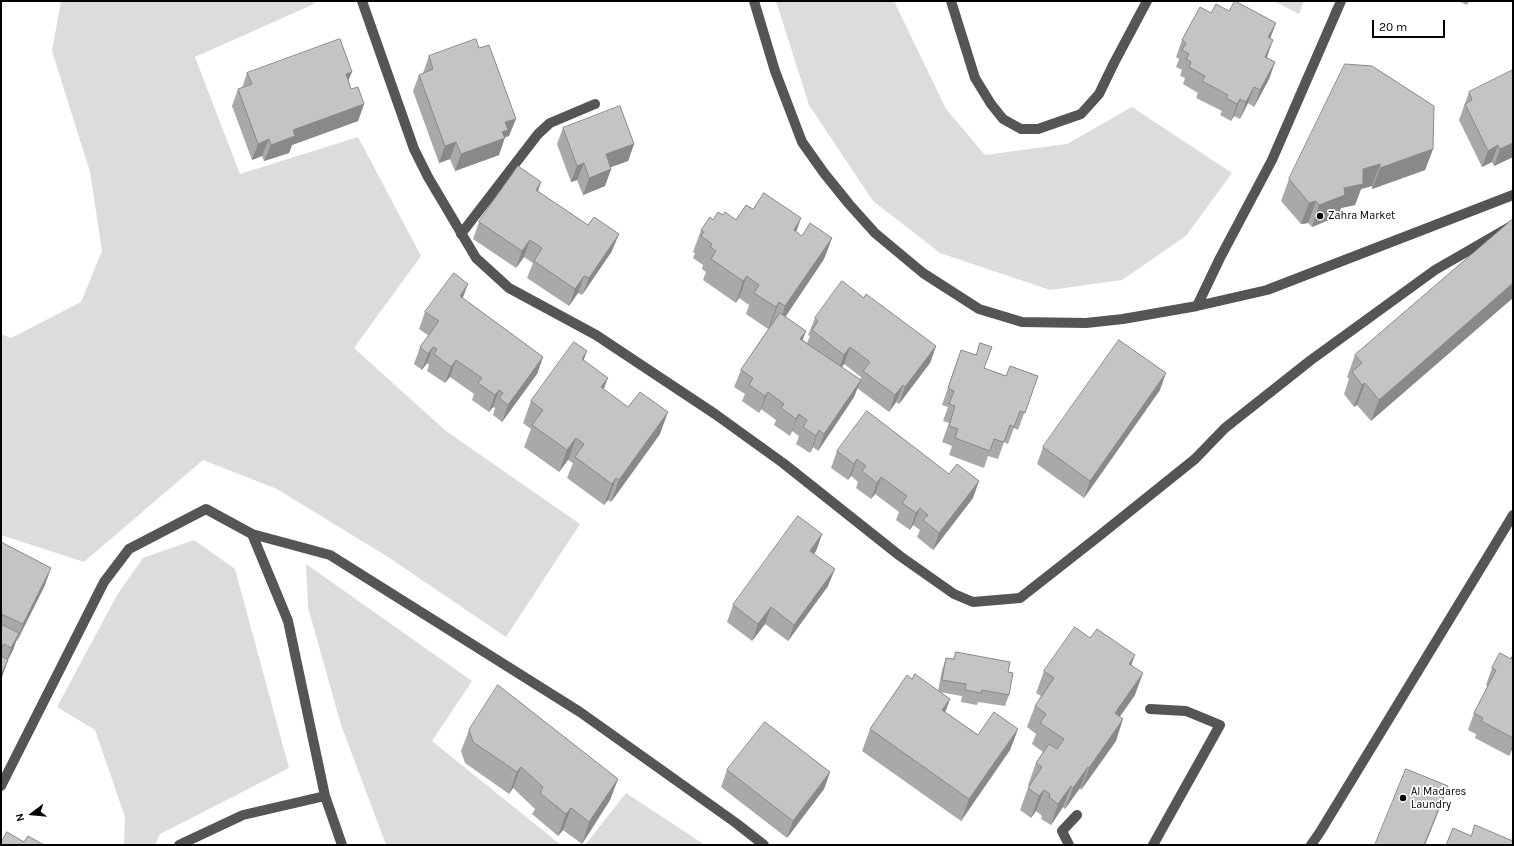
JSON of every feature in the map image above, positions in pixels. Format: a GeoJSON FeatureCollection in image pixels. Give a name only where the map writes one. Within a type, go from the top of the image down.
{"type":"FeatureCollection","features":[{"type":"Feature","properties":{"kind":"street"},"geometry":{"type":"LineString","coordinates":[[362,1],[414,150],[428,177],[476,258],[510,288],[596,335],[715,414],[783,463],[900,556],[954,594],[973,602],[1020,598],[1195,459],[1225,428],[1310,360],[1435,270],[1513,225]]}},
{"type":"Feature","properties":{"kind":"street"},"geometry":{"type":"LineString","coordinates":[[754,1],[775,71],[802,142],[824,173],[875,233],[923,273],[979,309],[1022,322],[1086,323],[1123,319],[1197,306],[1267,290],[1513,195]]}},
{"type":"Feature","properties":{"kind":"street"},"geometry":{"type":"LineString","coordinates":[[951,1],[975,78],[991,104],[1004,119],[1022,129],[1038,129],[1081,114],[1099,94],[1114,62],[1147,1]]}},
{"type":"Feature","properties":{"kind":"street"},"geometry":{"type":"LineString","coordinates":[[1197,306],[1220,258],[1272,160],[1341,1]]}},
{"type":"Feature","properties":{"kind":"street"},"geometry":{"type":"LineString","coordinates":[[461,234],[538,134],[550,123],[595,104]]}},
{"type":"Feature","properties":{"kind":"street"},"geometry":{"type":"LineString","coordinates":[[1,786],[104,582],[129,549],[206,509],[252,534],[330,555],[580,712],[736,823],[764,845]]}},
{"type":"Feature","properties":{"kind":"street"},"geometry":{"type":"LineString","coordinates":[[1311,845],[1513,515]]}},
{"type":"Feature","properties":{"kind":"street"},"geometry":{"type":"LineString","coordinates":[[252,534],[288,621],[325,796],[342,845]]}},
{"type":"Feature","properties":{"kind":"street"},"geometry":{"type":"LineString","coordinates":[[1150,709],[1186,711],[1220,725],[1153,845]]}},
{"type":"Feature","properties":{"kind":"street"},"geometry":{"type":"LineString","coordinates":[[179,845],[243,815],[325,796]]}},
{"type":"Feature","properties":{"kind":"street"},"geometry":{"type":"LineString","coordinates":[[1069,845],[1062,831],[1077,815]]}},
{"type":"Feature","properties":{"kind":"shaded area"},"geometry":{"type":"Polygon","coordinates":[[[61,1],[313,1],[314,4],[195,57],[240,174],[358,137],[421,256],[354,348],[446,431],[580,524],[506,637],[388,557],[277,489],[203,460],[84,562],[1,535],[1,334],[11,338],[81,302],[102,251],[90,172],[52,51],[61,1]]]}},
{"type":"Feature","properties":{"kind":"shaded area"},"geometry":{"type":"Polygon","coordinates":[[[776,1],[894,1],[946,109],[985,155],[1067,144],[1132,107],[1232,173],[1186,236],[1122,280],[1050,290],[940,253],[873,201],[809,105],[776,1]]]}},
{"type":"Feature","properties":{"kind":"shaded area"},"geometry":{"type":"Polygon","coordinates":[[[1274,1],[1304,1],[1299,14],[1274,1]]]}},
{"type":"Feature","properties":{"kind":"shaded area"},"geometry":{"type":"Polygon","coordinates":[[[194,540],[235,569],[289,768],[160,834],[155,845],[124,845],[125,817],[95,730],[57,707],[117,595],[143,558],[194,540]]]}},
{"type":"Feature","properties":{"kind":"shaded area"},"geometry":{"type":"Polygon","coordinates":[[[306,564],[472,681],[432,741],[561,845],[386,845],[341,725],[308,607],[306,564]]]}},
{"type":"Feature","properties":{"kind":"shaded area"},"geometry":{"type":"Polygon","coordinates":[[[626,793],[705,845],[585,845],[626,793]]]}},
{"type":"Feature","properties":{"kind":"building"},"geometry":{"type":"Polygon","coordinates":[[[1235,1],[1276,23],[1268,37],[1273,40],[1265,57],[1275,62],[1260,90],[1254,87],[1246,102],[1240,99],[1237,104],[1226,98],[1228,95],[1202,81],[1205,76],[1189,67],[1191,62],[1186,59],[1189,54],[1182,50],[1186,43],[1182,40],[1200,7],[1211,13],[1216,4],[1229,11],[1235,1]]]}},
{"type":"Feature","properties":{"kind":"building"},"geometry":{"type":"Polygon","coordinates":[[[340,39],[352,72],[346,74],[351,89],[358,87],[364,104],[293,130],[295,136],[271,145],[269,139],[258,144],[238,89],[252,84],[247,73],[340,39]]]}},
{"type":"Feature","properties":{"kind":"building"},"geometry":{"type":"Polygon","coordinates":[[[476,39],[479,48],[489,45],[516,119],[505,122],[508,130],[502,132],[505,138],[461,154],[456,142],[445,146],[419,75],[433,69],[429,56],[476,39]]]}},
{"type":"Feature","properties":{"kind":"building"},"geometry":{"type":"Polygon","coordinates":[[[1345,64],[1372,66],[1434,106],[1433,149],[1380,168],[1380,164],[1363,169],[1363,184],[1344,188],[1345,195],[1319,205],[1316,201],[1309,203],[1289,179],[1345,64]]]}},
{"type":"Feature","properties":{"kind":"building"},"geometry":{"type":"Polygon","coordinates":[[[1513,70],[1513,143],[1500,149],[1498,145],[1488,151],[1465,104],[1472,100],[1469,92],[1513,70]]]}},
{"type":"Feature","properties":{"kind":"building"},"geometry":{"type":"Polygon","coordinates":[[[620,106],[634,144],[606,154],[611,169],[589,178],[584,163],[577,166],[563,128],[620,106]]]}},
{"type":"Feature","properties":{"kind":"building"},"geometry":{"type":"Polygon","coordinates":[[[518,166],[541,182],[536,190],[588,225],[594,217],[619,234],[589,278],[584,276],[575,289],[534,261],[542,248],[530,240],[522,251],[479,222],[518,166]]]}},
{"type":"Feature","properties":{"kind":"building"},"geometry":{"type":"Polygon","coordinates":[[[764,193],[801,218],[794,230],[802,236],[810,223],[832,238],[785,306],[779,302],[776,307],[754,293],[759,285],[747,276],[743,281],[711,259],[716,251],[710,247],[712,244],[701,236],[704,232],[701,230],[710,217],[713,220],[718,212],[723,215],[725,212],[736,220],[746,205],[753,209],[764,193]]]}},
{"type":"Feature","properties":{"kind":"building"},"geometry":{"type":"Polygon","coordinates":[[[1513,219],[1513,283],[1379,400],[1365,383],[1362,385],[1352,372],[1362,363],[1355,355],[1513,219]]]}},
{"type":"Feature","properties":{"kind":"building"},"geometry":{"type":"Polygon","coordinates":[[[454,273],[468,284],[460,296],[543,357],[508,405],[499,398],[503,393],[499,390],[495,395],[478,383],[482,378],[456,360],[451,367],[434,354],[437,349],[433,347],[428,354],[420,347],[439,321],[425,312],[454,273]]]}},
{"type":"Feature","properties":{"kind":"building"},"geometry":{"type":"Polygon","coordinates":[[[842,281],[864,298],[866,294],[936,346],[905,387],[903,385],[895,395],[863,371],[870,362],[850,347],[844,355],[812,330],[818,321],[815,318],[842,281]]]}},
{"type":"Feature","properties":{"kind":"building"},"geometry":{"type":"Polygon","coordinates":[[[780,313],[806,331],[800,339],[861,380],[824,434],[819,430],[816,436],[803,427],[807,420],[799,414],[796,419],[781,408],[784,404],[768,392],[765,396],[749,385],[753,378],[741,370],[780,313]]]}},
{"type":"Feature","properties":{"kind":"building"},"geometry":{"type":"Polygon","coordinates":[[[1119,340],[1166,373],[1090,481],[1043,447],[1119,340]]]}},
{"type":"Feature","properties":{"kind":"building"},"geometry":{"type":"Polygon","coordinates":[[[574,342],[587,351],[582,359],[608,378],[601,387],[628,407],[640,392],[668,412],[619,480],[616,478],[612,484],[575,457],[584,444],[576,438],[567,450],[532,425],[543,410],[531,401],[574,342]]]}},
{"type":"Feature","properties":{"kind":"building"},"geometry":{"type":"Polygon","coordinates":[[[980,343],[992,347],[984,368],[1006,376],[1010,366],[1038,376],[1025,413],[1020,411],[1014,427],[1010,425],[1004,442],[994,439],[990,451],[955,438],[958,429],[949,426],[955,406],[949,404],[954,391],[948,388],[961,350],[976,355],[980,343]]]}},
{"type":"Feature","properties":{"kind":"building"},"geometry":{"type":"Polygon","coordinates":[[[867,411],[949,474],[957,464],[979,481],[939,533],[923,520],[928,515],[920,508],[916,513],[902,503],[907,496],[881,477],[877,483],[862,471],[866,466],[857,459],[854,464],[837,451],[867,411]]]}},
{"type":"Feature","properties":{"kind":"building"},"geometry":{"type":"Polygon","coordinates":[[[798,516],[822,534],[810,551],[835,569],[794,625],[771,607],[758,624],[733,605],[798,516]]]}},
{"type":"Feature","properties":{"kind":"building"},"geometry":{"type":"Polygon","coordinates":[[[1,542],[51,568],[23,624],[1,614],[1,542]]]}},
{"type":"Feature","properties":{"kind":"building"},"geometry":{"type":"Polygon","coordinates":[[[1,624],[19,633],[11,648],[4,644],[1,649],[1,624]]]}},
{"type":"Feature","properties":{"kind":"building"},"geometry":{"type":"Polygon","coordinates":[[[1075,627],[1090,638],[1097,629],[1135,655],[1129,664],[1143,673],[1115,713],[1123,719],[1089,768],[1088,767],[1073,788],[1071,786],[1058,804],[1049,797],[1050,794],[1044,790],[1039,796],[1028,788],[1042,767],[1036,763],[1049,744],[1057,749],[1064,739],[1040,723],[1046,714],[1035,706],[1054,678],[1044,671],[1075,627]]]}},
{"type":"Feature","properties":{"kind":"building"},"geometry":{"type":"Polygon","coordinates":[[[956,652],[1010,662],[1008,672],[1013,673],[1009,695],[982,690],[981,693],[965,690],[966,684],[942,680],[946,658],[954,659],[956,652]]]}},
{"type":"Feature","properties":{"kind":"building"},"geometry":{"type":"Polygon","coordinates":[[[1500,653],[1511,659],[1513,654],[1513,738],[1481,721],[1483,718],[1474,713],[1496,670],[1492,668],[1500,653]]]}},
{"type":"Feature","properties":{"kind":"building"},"geometry":{"type":"Polygon","coordinates":[[[1,656],[8,660],[1,675],[1,656]]]}},
{"type":"Feature","properties":{"kind":"building"},"geometry":{"type":"Polygon","coordinates":[[[915,674],[950,699],[942,710],[978,735],[994,712],[1018,729],[969,799],[870,729],[907,675],[912,679],[915,674]]]}},
{"type":"Feature","properties":{"kind":"building"},"geometry":{"type":"Polygon","coordinates":[[[498,685],[618,779],[589,822],[571,808],[566,814],[540,793],[543,787],[521,767],[517,772],[473,742],[469,730],[498,685]]]}},
{"type":"Feature","properties":{"kind":"building"},"geometry":{"type":"Polygon","coordinates":[[[765,722],[830,772],[793,821],[727,770],[765,722]]]}},
{"type":"Feature","properties":{"kind":"building"},"geometry":{"type":"Polygon","coordinates":[[[1406,769],[1448,786],[1424,845],[1375,845],[1406,769]]]}},
{"type":"Feature","properties":{"kind":"building"},"geometry":{"type":"Polygon","coordinates":[[[1475,825],[1513,841],[1513,845],[1446,845],[1453,828],[1471,836],[1475,825]]]}},
{"type":"Feature","properties":{"kind":"building"},"geometry":{"type":"Polygon","coordinates":[[[7,832],[24,842],[28,836],[44,845],[1,845],[7,832]]]}},
{"type":"Feature","properties":{"kind":"place","name":"Zahra Market"},"geometry":{"type":"Point","coordinates":[1320,216]}},
{"type":"Feature","properties":{"kind":"place","name":"Al Madares Laundry"},"geometry":{"type":"Point","coordinates":[1403,798]}}]}
